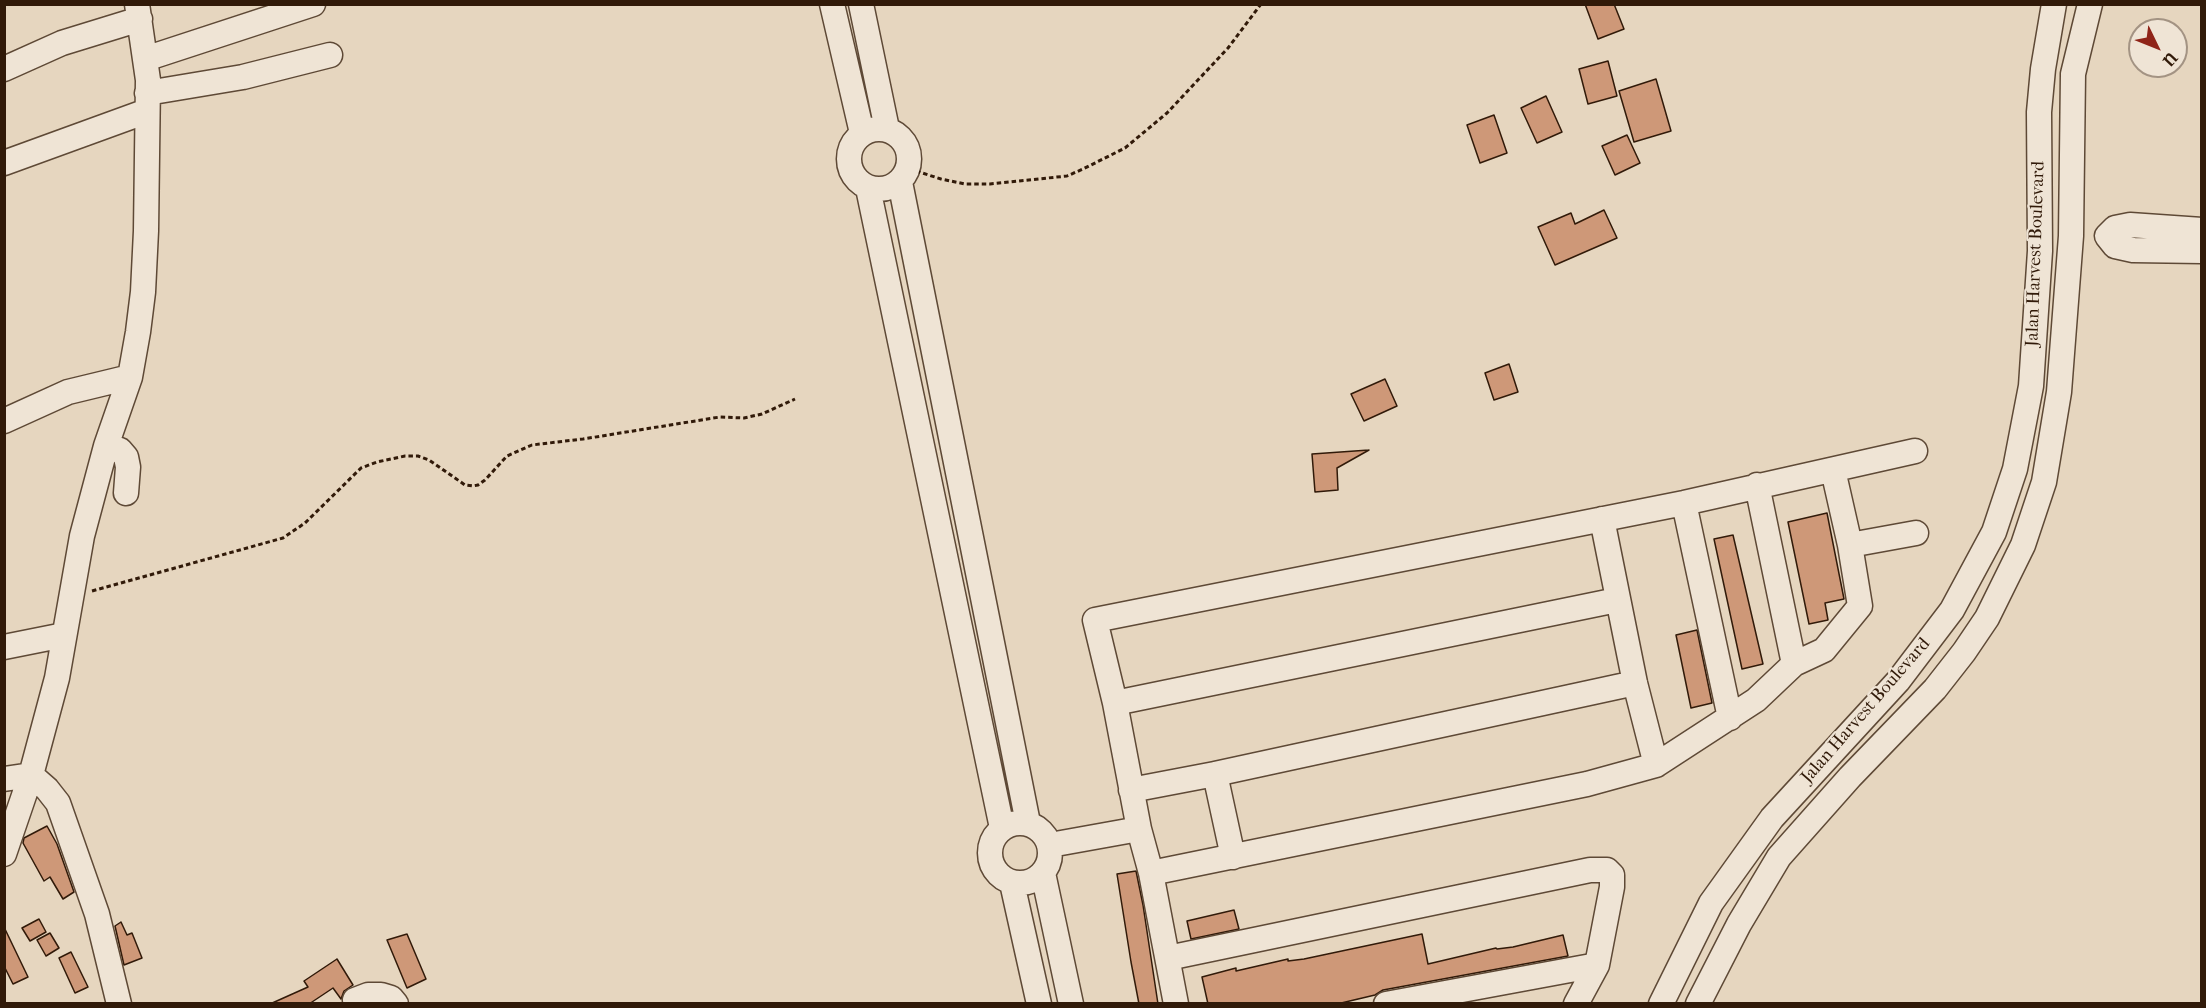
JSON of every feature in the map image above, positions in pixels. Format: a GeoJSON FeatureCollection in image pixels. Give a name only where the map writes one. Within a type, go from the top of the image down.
{"type":"FeatureCollection","features":[{"type":"Feature","properties":{"kind":"street"},"geometry":{"type":"LineString","coordinates":[[145,58],[313,4]]}},
{"type":"Feature","properties":{"kind":"street"},"geometry":{"type":"LineString","coordinates":[[832,4],[862,133]]}},
{"type":"Feature","properties":{"kind":"street"},"geometry":{"type":"LineString","coordinates":[[861,4],[887,129]]}},
{"type":"Feature","properties":{"kind":"street","name":"Jalan Harvest Boulevard"},"geometry":{"type":"LineString","coordinates":[[1661,1004],[1711,903],[1772,818],[1898,681],[1952,610],[1994,532],[2015,469],[2031,386],[2040,251],[2039,112],[2043,69],[2054,4]]}},
{"type":"Feature","properties":{"kind":"street","name":"Jalan Harvest Boulevard"},"geometry":{"type":"LineString","coordinates":[[1698,1004],[1739,924],[1779,857],[1850,777],[1935,689],[1987,618],[2024,545],[2044,482],[2059,392],[2071,236],[2073,74],[2090,4]]}},
{"type":"Feature","properties":{"kind":"street"},"geometry":{"type":"LineString","coordinates":[[4,69],[139,12],[145,58],[147,102],[143,292],[130,377],[106,446],[82,536],[57,678],[31,775],[4,854]]}},
{"type":"Feature","properties":{"kind":"street"},"geometry":{"type":"LineString","coordinates":[[4,163],[147,102],[330,55]]}},
{"type":"Feature","properties":{"kind":"street"},"geometry":{"type":"LineString","coordinates":[[2043,69],[2073,74]]}},
{"type":"Feature","properties":{"kind":"street"},"geometry":{"type":"LineString","coordinates":[[904,175],[885,189],[868,188],[855,178],[849,162],[851,146],[862,133],[874,128],[887,129],[901,137],[909,151],[904,175],[1028,823]]}},
{"type":"Feature","properties":{"kind":"street"},"geometry":{"type":"LineString","coordinates":[[868,188],[1002,828]]}},
{"type":"Feature","properties":{"kind":"street"},"geometry":{"type":"LineString","coordinates":[[2071,236],[2107,236],[2115,228],[2130,225],[2202,230]]}},
{"type":"Feature","properties":{"kind":"street"},"geometry":{"type":"LineString","coordinates":[[2107,236],[2115,246],[2133,250],[2202,251]]}},
{"type":"Feature","properties":{"kind":"street"},"geometry":{"type":"LineString","coordinates":[[4,421],[68,392],[130,377]]}},
{"type":"Feature","properties":{"kind":"street"},"geometry":{"type":"LineString","coordinates":[[106,446],[120,450],[126,457],[128,467],[126,493]]}},
{"type":"Feature","properties":{"kind":"street"},"geometry":{"type":"LineString","coordinates":[[1176,1004],[1151,873],[1139,829],[1095,620],[1684,503],[1915,451]]}},
{"type":"Feature","properties":{"kind":"street"},"geometry":{"type":"LineString","coordinates":[[1151,873],[1587,784],[1656,765],[1756,700],[1794,664],[1824,650],[1860,606],[1850,545],[1833,470]]}},
{"type":"Feature","properties":{"kind":"street"},"geometry":{"type":"LineString","coordinates":[[1757,485],[1794,664]]}},
{"type":"Feature","properties":{"kind":"street"},"geometry":{"type":"LineString","coordinates":[[1684,503],[1730,718]]}},
{"type":"Feature","properties":{"kind":"street"},"geometry":{"type":"LineString","coordinates":[[1602,519],[1635,683],[1656,765]]}},
{"type":"Feature","properties":{"kind":"street"},"geometry":{"type":"LineString","coordinates":[[1994,532],[2024,545]]}},
{"type":"Feature","properties":{"kind":"street"},"geometry":{"type":"LineString","coordinates":[[1850,545],[1916,533]]}},
{"type":"Feature","properties":{"kind":"street"},"geometry":{"type":"LineString","coordinates":[[1114,703],[1617,600]]}},
{"type":"Feature","properties":{"kind":"street"},"geometry":{"type":"LineString","coordinates":[[4,647],[64,635]]}},
{"type":"Feature","properties":{"kind":"street"},"geometry":{"type":"LineString","coordinates":[[1131,790],[1635,683]]}},
{"type":"Feature","properties":{"kind":"street"},"geometry":{"type":"LineString","coordinates":[[1215,774],[1233,857]]}},
{"type":"Feature","properties":{"kind":"street"},"geometry":{"type":"LineString","coordinates":[[4,779],[31,775],[58,803],[97,914],[119,1004]]}},
{"type":"Feature","properties":{"kind":"street"},"geometry":{"type":"LineString","coordinates":[[1015,823],[1028,823],[1046,835],[1050,845],[1050,860],[1043,873],[1029,882],[1012,883],[997,874],[990,858],[992,841],[1002,828],[1015,823]]}},
{"type":"Feature","properties":{"kind":"street"},"geometry":{"type":"LineString","coordinates":[[1050,845],[1139,829]]}},
{"type":"Feature","properties":{"kind":"street"},"geometry":{"type":"LineString","coordinates":[[1168,958],[1590,870],[1607,870],[1612,876],[1612,887],[1597,965],[1576,1004]]}},
{"type":"Feature","properties":{"kind":"street"},"geometry":{"type":"LineString","coordinates":[[1043,873],[1071,1004]]}},
{"type":"Feature","properties":{"kind":"street"},"geometry":{"type":"LineString","coordinates":[[1012,883],[1038,1004]]}},
{"type":"Feature","properties":{"kind":"street"},"geometry":{"type":"LineString","coordinates":[[1399,1002],[1597,965]]}},
{"type":"Feature","properties":{"kind":"street"},"geometry":{"type":"LineString","coordinates":[[355,1000],[368,995],[381,995],[391,998],[396,1004]]}},
{"type":"Feature","properties":{"kind":"path"},"geometry":{"type":"LineString","coordinates":[[904,175],[965,184],[990,184],[1067,176],[1083,170],[1125,148],[1167,113],[1228,48],[1261,4]]}},
{"type":"Feature","properties":{"kind":"path"},"geometry":{"type":"LineString","coordinates":[[71,598],[283,538],[305,523],[361,468],[377,462],[405,456],[418,456],[429,460],[465,485],[478,486],[507,456],[532,445],[720,417],[744,418],[762,414],[795,399]]}},
{"type":"Feature","properties":{"kind":"building"},"geometry":{"type":"Polygon","coordinates":[[[1585,4],[1614,4],[1624,29],[1598,39],[1585,4]]]}},
{"type":"Feature","properties":{"kind":"building"},"geometry":{"type":"Polygon","coordinates":[[[1608,61],[1617,96],[1588,104],[1579,69],[1608,61]]]}},
{"type":"Feature","properties":{"kind":"building"},"geometry":{"type":"Polygon","coordinates":[[[1656,79],[1671,131],[1634,142],[1619,91],[1656,79]]]}},
{"type":"Feature","properties":{"kind":"building"},"geometry":{"type":"Polygon","coordinates":[[[1546,96],[1562,132],[1537,143],[1521,108],[1546,96]]]}},
{"type":"Feature","properties":{"kind":"building"},"geometry":{"type":"Polygon","coordinates":[[[1494,115],[1507,153],[1480,163],[1467,125],[1494,115]]]}},
{"type":"Feature","properties":{"kind":"building"},"geometry":{"type":"Polygon","coordinates":[[[1627,135],[1640,163],[1615,175],[1602,146],[1627,135]]]}},
{"type":"Feature","properties":{"kind":"building"},"geometry":{"type":"Polygon","coordinates":[[[1604,210],[1617,238],[1555,265],[1538,227],[1571,213],[1575,224],[1604,210]]]}},
{"type":"Feature","properties":{"kind":"building"},"geometry":{"type":"Polygon","coordinates":[[[1509,364],[1518,392],[1494,400],[1485,373],[1509,364]]]}},
{"type":"Feature","properties":{"kind":"building"},"geometry":{"type":"Polygon","coordinates":[[[1385,379],[1397,406],[1364,421],[1351,394],[1385,379]]]}},
{"type":"Feature","properties":{"kind":"building"},"geometry":{"type":"Polygon","coordinates":[[[1369,450],[1337,468],[1338,490],[1315,492],[1312,454],[1369,450]]]}},
{"type":"Feature","properties":{"kind":"building"},"geometry":{"type":"Polygon","coordinates":[[[1827,513],[1844,599],[1825,603],[1828,620],[1809,624],[1788,522],[1827,513]]]}},
{"type":"Feature","properties":{"kind":"building"},"geometry":{"type":"Polygon","coordinates":[[[1733,535],[1763,664],[1742,669],[1714,539],[1733,535]]]}},
{"type":"Feature","properties":{"kind":"building"},"geometry":{"type":"Polygon","coordinates":[[[1697,630],[1712,703],[1691,708],[1676,635],[1697,630]]]}},
{"type":"Feature","properties":{"kind":"building"},"geometry":{"type":"Polygon","coordinates":[[[47,826],[57,844],[74,892],[63,899],[50,877],[44,881],[23,843],[24,838],[47,826]]]}},
{"type":"Feature","properties":{"kind":"building"},"geometry":{"type":"Polygon","coordinates":[[[1136,871],[1158,1004],[1139,1004],[1131,962],[1117,874],[1136,871]]]}},
{"type":"Feature","properties":{"kind":"building"},"geometry":{"type":"Polygon","coordinates":[[[1234,910],[1239,929],[1191,939],[1187,921],[1234,910]]]}},
{"type":"Feature","properties":{"kind":"building"},"geometry":{"type":"Polygon","coordinates":[[[39,919],[46,932],[30,941],[22,928],[39,919]]]}},
{"type":"Feature","properties":{"kind":"building"},"geometry":{"type":"Polygon","coordinates":[[[121,922],[127,935],[132,933],[142,958],[124,965],[115,926],[121,922]]]}},
{"type":"Feature","properties":{"kind":"building"},"geometry":{"type":"Polygon","coordinates":[[[4,927],[28,977],[13,984],[4,966],[4,927]]]}},
{"type":"Feature","properties":{"kind":"building"},"geometry":{"type":"Polygon","coordinates":[[[50,933],[59,948],[46,956],[37,940],[50,933]]]}},
{"type":"Feature","properties":{"kind":"building"},"geometry":{"type":"Polygon","coordinates":[[[407,934],[426,979],[407,988],[387,940],[407,934]]]}},
{"type":"Feature","properties":{"kind":"building"},"geometry":{"type":"Polygon","coordinates":[[[1422,934],[1428,964],[1563,935],[1568,956],[1383,990],[1375,995],[1337,1004],[1208,1004],[1202,977],[1236,968],[1236,971],[1288,959],[1288,961],[1304,959],[1422,934]]]}},
{"type":"Feature","properties":{"kind":"building"},"geometry":{"type":"Polygon","coordinates":[[[71,952],[88,987],[75,993],[59,958],[71,952]]]}},
{"type":"Feature","properties":{"kind":"building"},"geometry":{"type":"Polygon","coordinates":[[[337,959],[353,985],[344,991],[341,999],[333,988],[309,1004],[270,1004],[308,987],[304,981],[337,959]]]}}]}
